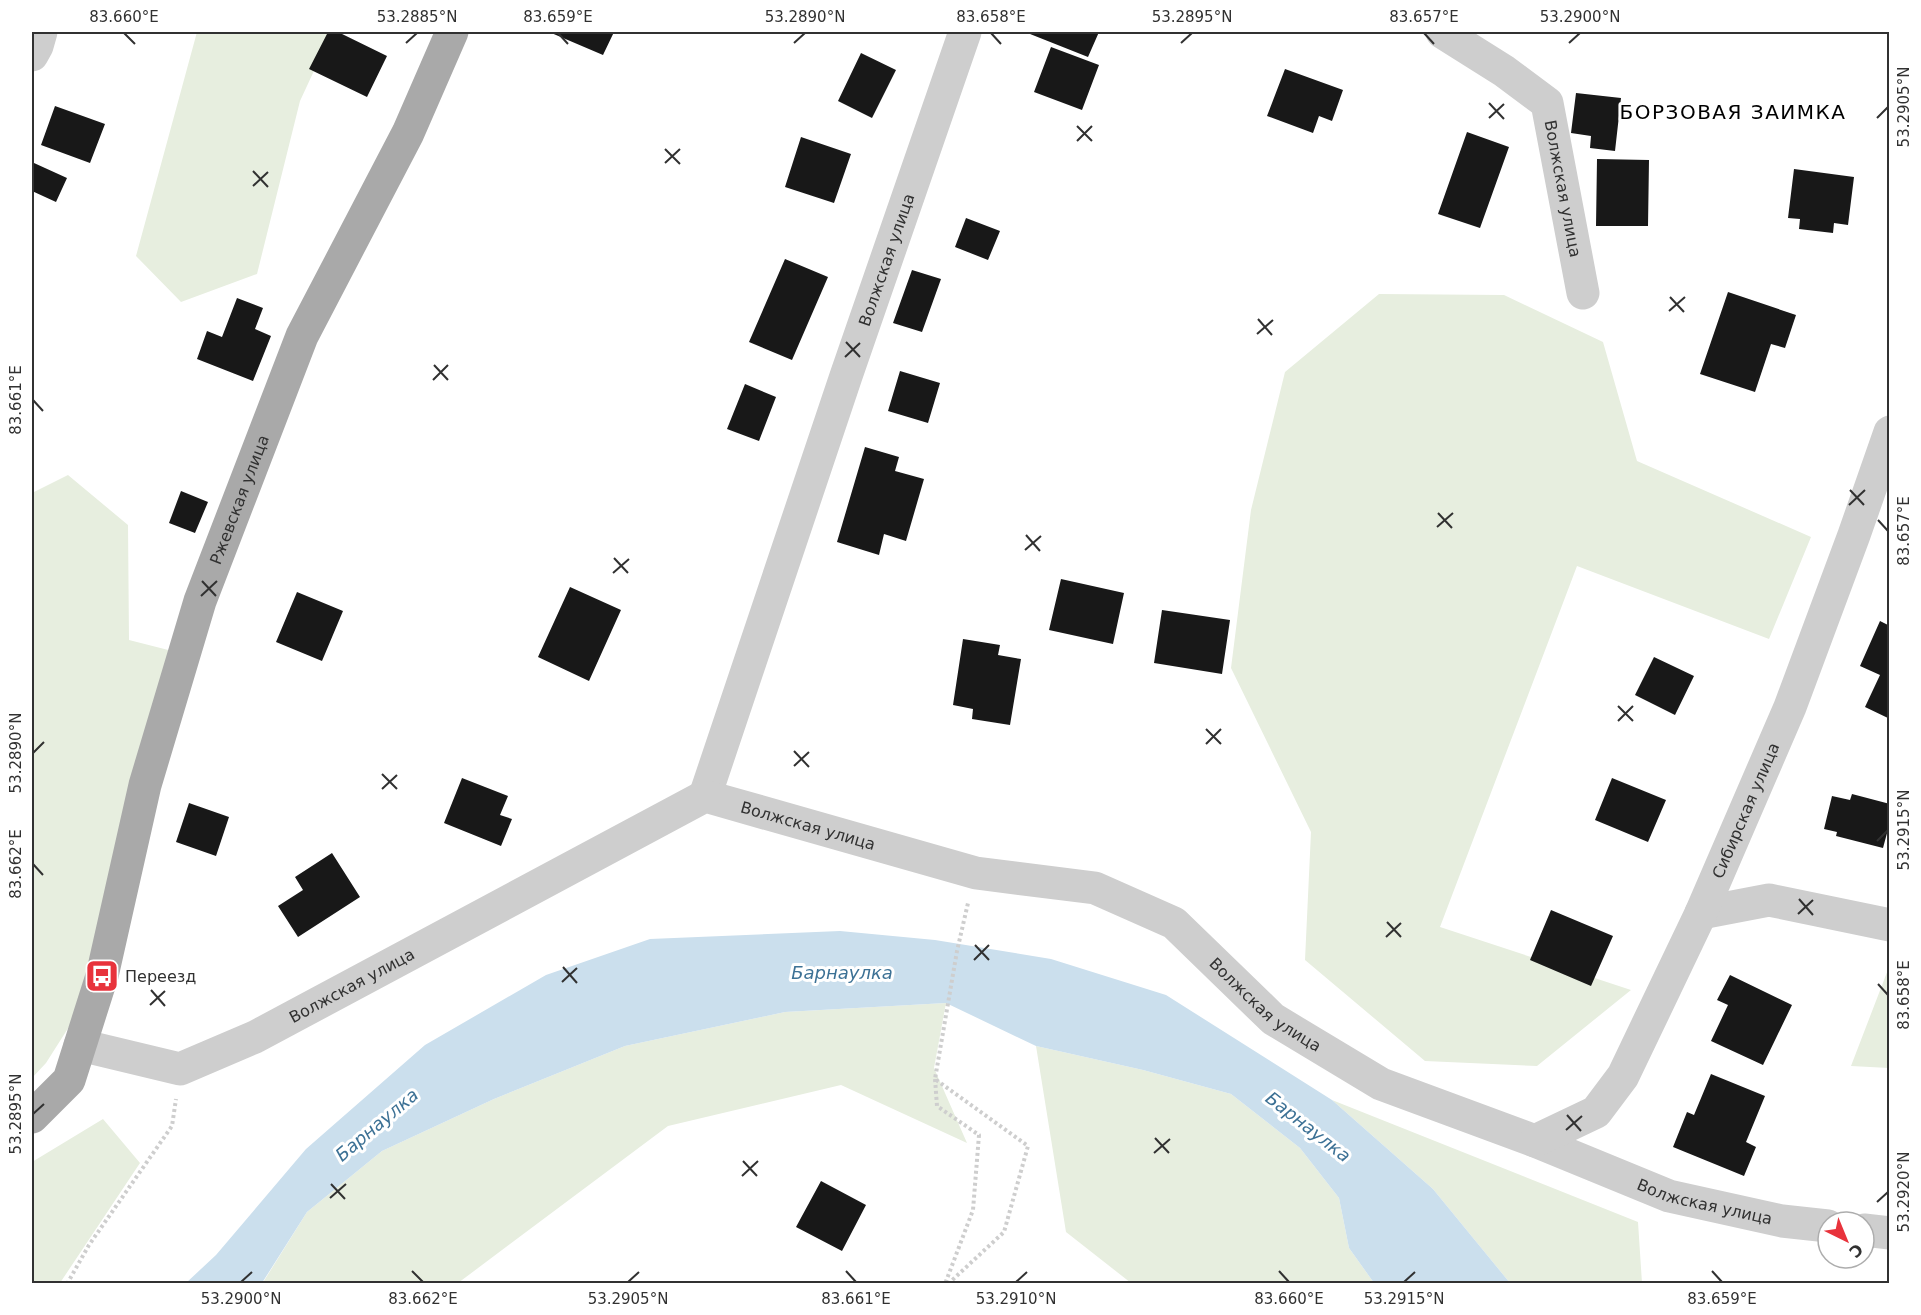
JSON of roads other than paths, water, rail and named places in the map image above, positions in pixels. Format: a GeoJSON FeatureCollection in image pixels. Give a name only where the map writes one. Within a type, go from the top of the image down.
{"type":"FeatureCollection","features":[{"type":"Feature","properties":{"kind":"main road","name":"Ржевская улица"},"geometry":{"type":"LineString","coordinates":[[32,1117],[69,1080],[102,976],[145,784],[200,601],[302,336],[408,133],[452,32]]}},
{"type":"Feature","properties":{"kind":"street"},"geometry":{"type":"LineString","coordinates":[[32,55],[41,32]]}},
{"type":"Feature","properties":{"kind":"street","name":"Волжская улица"},"geometry":{"type":"LineString","coordinates":[[80,1045],[180,1069],[255,1037],[705,796],[846,376],[965,32]]}},
{"type":"Feature","properties":{"kind":"street","name":"Волжская улица"},"geometry":{"type":"LineString","coordinates":[[1442,32],[1504,71],[1547,103],[1583,293]]}},
{"type":"Feature","properties":{"kind":"street","name":"Сибирская улица"},"geometry":{"type":"LineString","coordinates":[[1535,1141],[1596,1112],[1623,1076],[1701,913],[1790,707],[1890,432]]}},
{"type":"Feature","properties":{"kind":"street","name":"Волжская улица"},"geometry":{"type":"LineString","coordinates":[[705,796],[976,873],[1095,888],[1174,923],[1273,1019],[1381,1083],[1535,1141],[1669,1196],[1782,1221],[1816,1225]]}},
{"type":"Feature","properties":{"kind":"street"},"geometry":{"type":"LineString","coordinates":[[1701,913],[1769,900],[1890,924]]}},
{"type":"Feature","properties":{"kind":"water","name":"Барнаулка"},"geometry":{"type":"Polygon","coordinates":[[[840,931],[935,940],[1051,959],[1166,995],[1332,1100],[1433,1189],[1510,1283],[1374,1283],[1349,1248],[1339,1198],[1300,1148],[1231,1094],[1143,1070],[1036,1046],[946,1003],[785,1012],[625,1046],[494,1099],[382,1151],[307,1212],[262,1283],[186,1283],[216,1255],[306,1149],[425,1045],[546,975],[650,939],[840,931]]]}},
{"type":"Feature","properties":{"kind":"place","name":"Переезд"},"geometry":{"type":"Point","coordinates":[102,976]}},
{"type":"Feature","properties":{"kind":"district","name":"БОРЗОВАЯ ЗАИМКА"},"geometry":{"type":"Point","coordinates":[1733,112]}}]}
